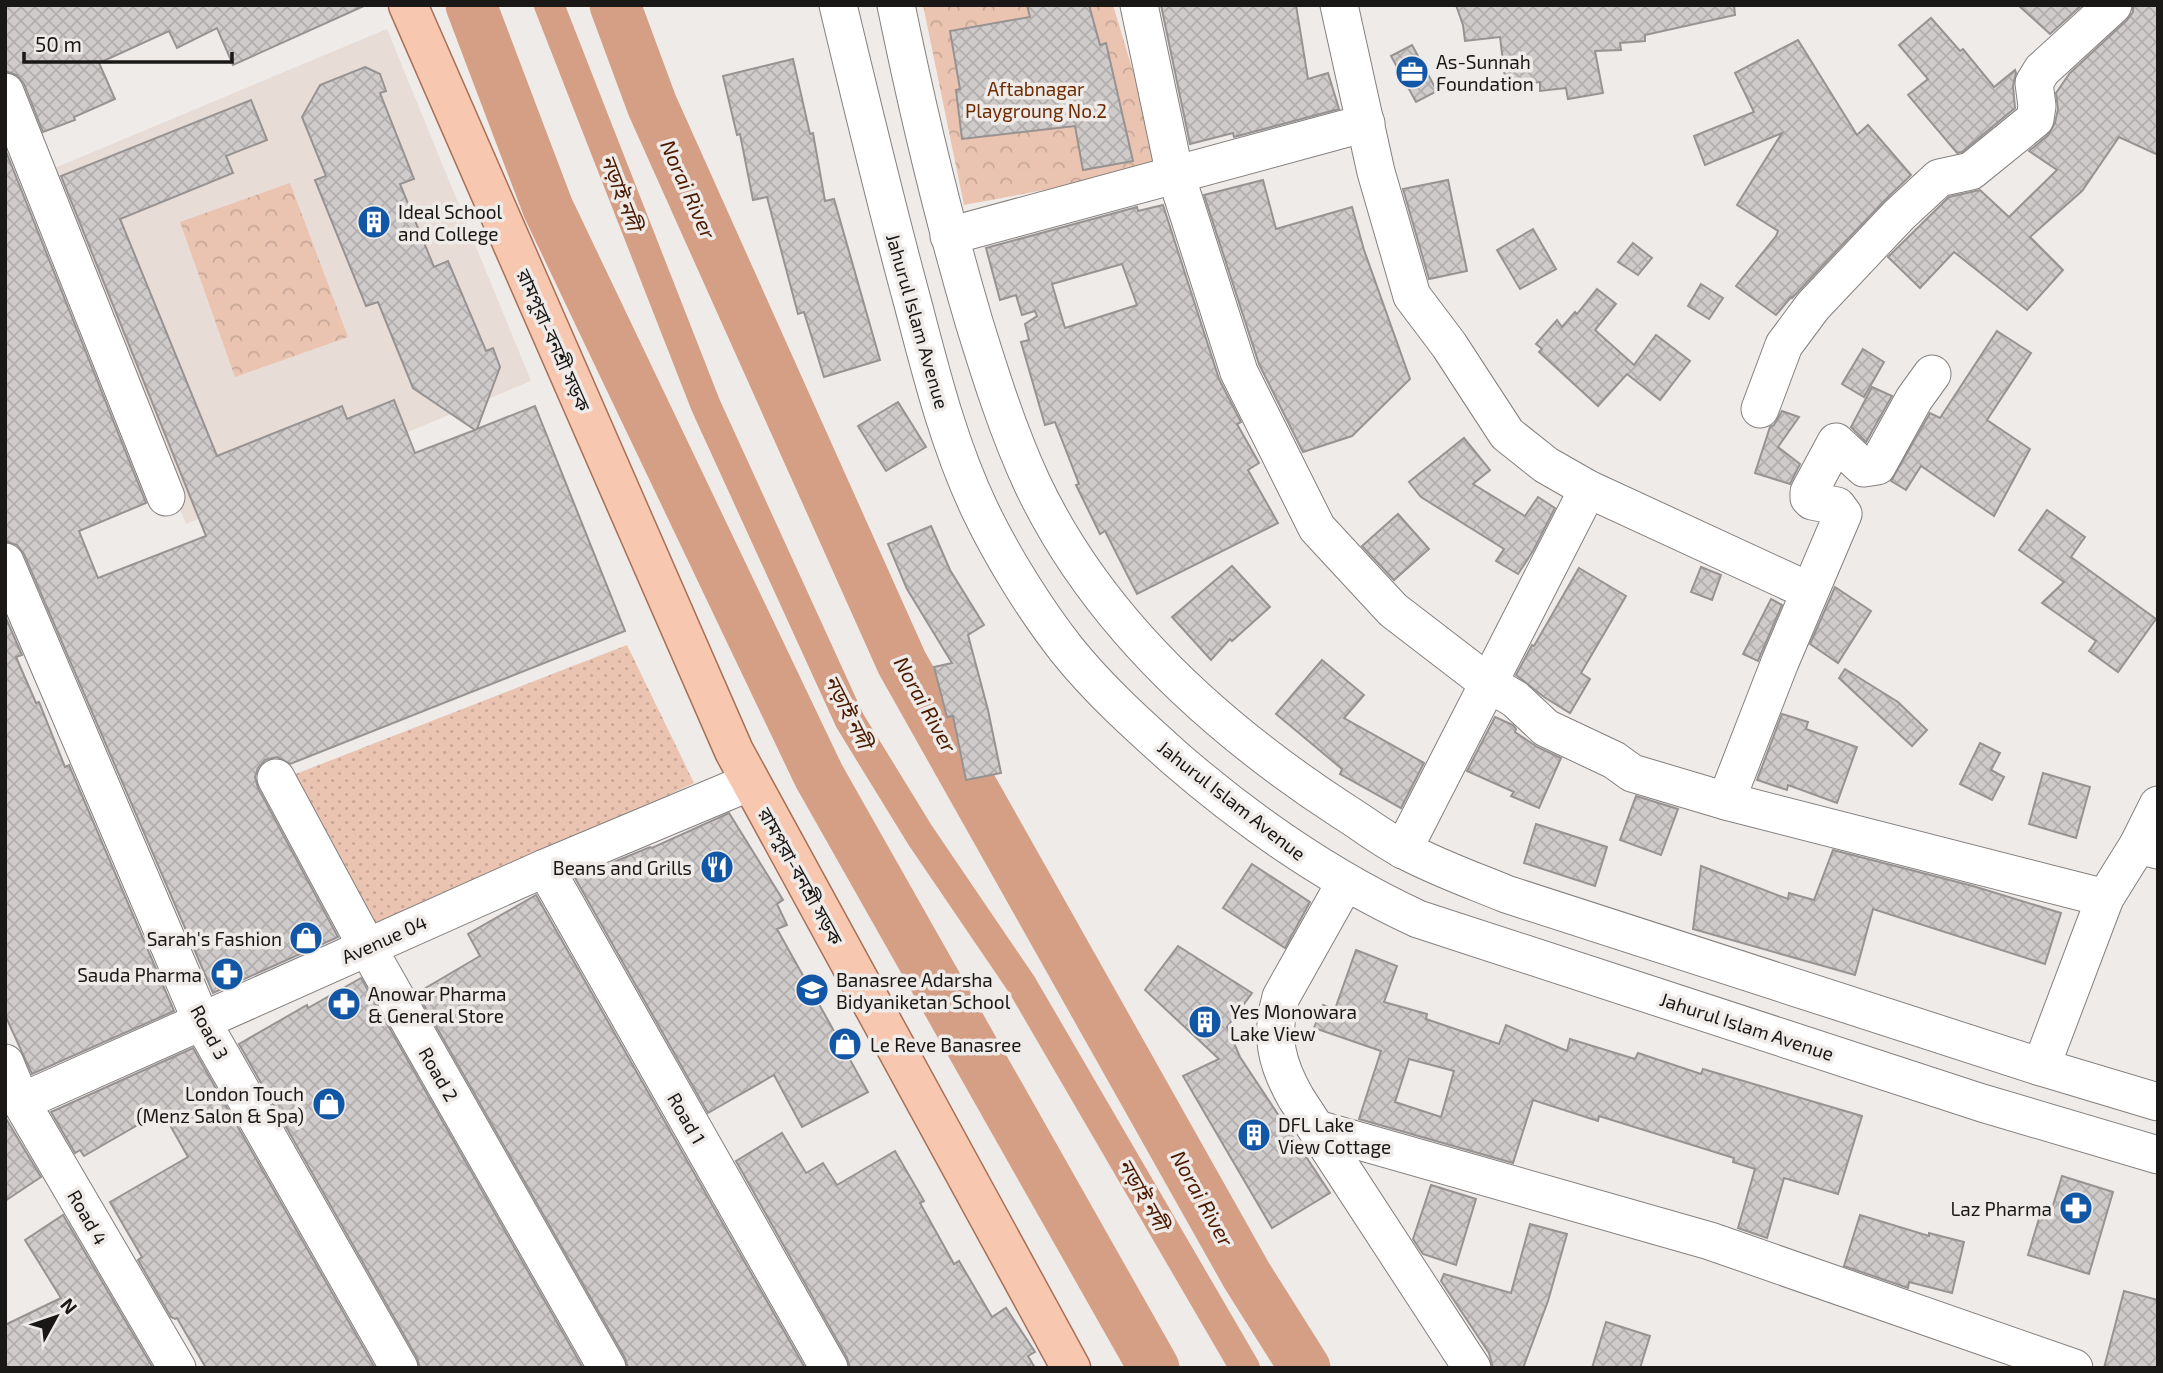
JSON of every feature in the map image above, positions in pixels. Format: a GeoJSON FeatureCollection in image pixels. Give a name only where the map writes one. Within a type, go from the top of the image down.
{"type":"FeatureCollection","features":[{"type":"Feature","properties":{"kind":"main road","name":"রামপুরা-বনশ্রী সড়ক"},"geometry":{"type":"LineString","coordinates":[[408,5],[734,751],[1071,1368]]}},
{"type":"Feature","properties":{"kind":"main road","name":"রামপুরা-বনশ্রী সড়ক"},"geometry":{"type":"LineString","coordinates":[[434,5],[533,240],[615,483]]}},
{"type":"Feature","properties":{"kind":"street","name":"Jahurul Islam Avenue"},"geometry":{"type":"LineString","coordinates":[[838,5],[928,363],[958,460],[981,511],[1039,611],[1068,650],[1144,731],[1209,787],[1263,828],[1345,883],[1418,919],[1982,1102],[2158,1155]]}},
{"type":"Feature","properties":{"kind":"street"},"geometry":{"type":"LineString","coordinates":[[896,5],[920,125],[949,236],[1008,429],[1032,484],[1054,525],[1105,602],[1195,699],[1317,794],[1403,849],[1437,866],[1506,894],[2042,1068],[2158,1102]]}},
{"type":"Feature","properties":{"kind":"street"},"geometry":{"type":"LineString","coordinates":[[1139,5],[1175,174],[1239,372],[1318,528],[1393,610],[1488,683],[1515,699],[1546,728],[1614,760],[1632,773],[1726,801],[2105,898]]}},
{"type":"Feature","properties":{"kind":"street"},"geometry":{"type":"LineString","coordinates":[[1339,5],[1377,172],[1412,296],[1449,345],[1507,433],[1546,465],[1588,489],[1809,591]]}},
{"type":"Feature","properties":{"kind":"street"},"geometry":{"type":"LineString","coordinates":[[1760,409],[1784,345],[1813,306],[1899,215],[1939,178],[1971,171],[2035,119],[2037,106],[2034,83],[2042,69],[2113,5]]}},
{"type":"Feature","properties":{"kind":"street"},"geometry":{"type":"LineString","coordinates":[[5,92],[166,497]]}},
{"type":"Feature","properties":{"kind":"street"},"geometry":{"type":"LineString","coordinates":[[949,236],[1366,123]]}},
{"type":"Feature","properties":{"kind":"street"},"geometry":{"type":"LineString","coordinates":[[1726,801],[1809,591],[1843,514],[1837,506],[1809,498],[1808,492],[1836,442],[1864,468],[1877,467],[1914,399],[1932,374]]}},
{"type":"Feature","properties":{"kind":"street"},"geometry":{"type":"LineString","coordinates":[[1403,849],[1588,489]]}},
{"type":"Feature","properties":{"kind":"street","name":"Road 3"},"geometry":{"type":"LineString","coordinates":[[5,562],[201,1020],[399,1368]]}},
{"type":"Feature","properties":{"kind":"street","name":"Road 2"},"geometry":{"type":"LineString","coordinates":[[276,778],[366,947],[607,1368]]}},
{"type":"Feature","properties":{"kind":"street","name":"Avenue 04"},"geometry":{"type":"LineString","coordinates":[[21,1102],[545,868],[750,782]]}},
{"type":"Feature","properties":{"kind":"street"},"geometry":{"type":"LineString","coordinates":[[2042,1068],[2105,898],[2148,848],[2158,805]]}},
{"type":"Feature","properties":{"kind":"street","name":"Road 1"},"geometry":{"type":"LineString","coordinates":[[545,868],[829,1368]]}},
{"type":"Feature","properties":{"kind":"street"},"geometry":{"type":"LineString","coordinates":[[1345,883],[1281,997],[1275,1017],[1276,1051],[1282,1074],[1472,1368]]}},
{"type":"Feature","properties":{"kind":"street","name":"Road 4"},"geometry":{"type":"LineString","coordinates":[[5,1063],[21,1102],[177,1368]]}},
{"type":"Feature","properties":{"kind":"street"},"geometry":{"type":"LineString","coordinates":[[1317,1129],[1710,1241],[2074,1368]]}},
{"type":"Feature","properties":{"kind":"shaded area"},"geometry":{"type":"Polygon","coordinates":[[[387,29],[531,381],[186,524],[45,172],[387,29]],[[365,67],[320,85],[326,176],[315,181],[366,306],[378,302],[413,388],[440,406],[494,385],[500,367],[493,348],[486,351],[449,261],[434,267],[400,184],[414,178],[380,93],[386,90],[380,74],[365,67]],[[251,100],[60,177],[194,506],[402,422],[347,419],[341,406],[217,456],[120,219],[226,156],[267,139],[251,100]]]}},
{"type":"Feature","properties":{"kind":"green space","name":"Aftabnagar Playgroung No.2"},"geometry":{"type":"Polygon","coordinates":[[[923,5],[1113,5],[1162,168],[964,205],[923,5]]]}},
{"type":"Feature","properties":{"kind":"green space"},"geometry":{"type":"Polygon","coordinates":[[[290,183],[348,337],[235,377],[180,222],[290,183]]]}},
{"type":"Feature","properties":{"kind":"green space"},"geometry":{"type":"Polygon","coordinates":[[[627,645],[694,783],[367,936],[293,775],[627,645]]]}},
{"type":"Feature","properties":{"kind":"building"},"geometry":{"type":"Polygon","coordinates":[[[5,5],[366,5],[233,65],[217,28],[177,48],[169,31],[99,63],[115,99],[74,117],[75,120],[43,132],[24,84],[17,75],[5,71],[5,5]]]}},
{"type":"Feature","properties":{"kind":"building"},"geometry":{"type":"Polygon","coordinates":[[[1027,5],[1089,5],[1100,45],[1106,43],[1133,161],[1083,170],[1075,126],[962,139],[956,90],[960,89],[950,31],[1030,17],[1027,5]]]}},
{"type":"Feature","properties":{"kind":"building"},"geometry":{"type":"Polygon","coordinates":[[[1161,5],[1296,5],[1308,79],[1328,73],[1339,109],[1234,137],[1233,133],[1190,144],[1161,5]]]}},
{"type":"Feature","properties":{"kind":"building"},"geometry":{"type":"Polygon","coordinates":[[[1456,5],[1734,5],[1735,15],[1645,35],[1645,41],[1620,43],[1621,50],[1595,51],[1603,93],[1568,99],[1566,88],[1540,91],[1540,82],[1506,86],[1500,37],[1465,41],[1456,5]]]}},
{"type":"Feature","properties":{"kind":"building"},"geometry":{"type":"Polygon","coordinates":[[[2018,5],[2082,5],[2050,34],[2018,5]]]}},
{"type":"Feature","properties":{"kind":"building"},"geometry":{"type":"Polygon","coordinates":[[[2133,5],[2158,5],[2158,155],[2119,137],[2082,191],[2030,237],[2063,270],[2027,310],[1954,252],[1920,288],[1888,257],[1949,197],[1980,190],[2009,217],[2057,170],[2029,151],[2048,135],[2055,123],[2058,109],[2056,93],[2070,73],[2127,20],[2133,12],[2133,5]]]}},
{"type":"Feature","properties":{"kind":"building"},"geometry":{"type":"Polygon","coordinates":[[[1931,18],[1960,51],[1963,49],[1994,87],[2015,70],[2016,73],[2013,86],[2015,108],[1962,152],[1957,153],[1908,95],[1928,79],[1899,45],[1931,18]]]}},
{"type":"Feature","properties":{"kind":"building"},"geometry":{"type":"Polygon","coordinates":[[[1798,40],[1857,135],[1868,125],[1911,175],[1776,315],[1736,286],[1778,231],[1737,205],[1782,133],[1705,165],[1694,136],[1754,112],[1735,73],[1798,40]]]}},
{"type":"Feature","properties":{"kind":"building"},"geometry":{"type":"Polygon","coordinates":[[[1412,45],[1437,91],[1416,102],[1391,56],[1412,45]]]}},
{"type":"Feature","properties":{"kind":"building"},"geometry":{"type":"Polygon","coordinates":[[[793,59],[810,134],[813,133],[825,201],[834,199],[880,360],[824,377],[804,312],[798,314],[767,197],[753,200],[740,134],[737,135],[723,76],[793,59]]]}},
{"type":"Feature","properties":{"kind":"building"},"geometry":{"type":"Polygon","coordinates":[[[365,67],[380,74],[386,91],[380,93],[414,179],[400,184],[434,267],[448,261],[486,351],[493,348],[500,367],[477,429],[535,406],[625,631],[290,764],[277,757],[265,760],[255,777],[258,788],[338,937],[213,993],[24,554],[17,545],[5,541],[5,149],[146,503],[79,531],[98,578],[206,536],[61,176],[251,100],[267,140],[226,156],[233,173],[120,219],[217,456],[342,406],[347,419],[394,400],[415,453],[475,430],[413,388],[378,302],[366,306],[315,180],[326,176],[302,117],[320,85],[365,67]]]}},
{"type":"Feature","properties":{"kind":"building"},"geometry":{"type":"Polygon","coordinates":[[[1263,180],[1276,229],[1352,207],[1364,250],[1410,379],[1352,436],[1303,452],[1259,364],[1204,195],[1263,180]]]}},
{"type":"Feature","properties":{"kind":"building"},"geometry":{"type":"Polygon","coordinates":[[[1448,180],[1467,271],[1429,279],[1403,189],[1448,180]]]}},
{"type":"Feature","properties":{"kind":"building"},"geometry":{"type":"Polygon","coordinates":[[[1163,205],[1219,379],[1241,422],[1237,424],[1259,463],[1248,470],[1278,523],[1137,594],[1105,531],[1100,534],[1076,485],[1079,484],[1055,422],[1045,425],[1021,342],[1029,340],[1025,324],[1037,316],[1035,311],[1022,315],[1016,295],[1000,300],[986,248],[1137,207],[1138,211],[1163,205]],[[1122,264],[1052,284],[1065,328],[1137,305],[1122,264]]]}},
{"type":"Feature","properties":{"kind":"building"},"geometry":{"type":"Polygon","coordinates":[[[1533,229],[1556,269],[1520,289],[1497,250],[1533,229]]]}},
{"type":"Feature","properties":{"kind":"building"},"geometry":{"type":"Polygon","coordinates":[[[1633,243],[1652,258],[1638,275],[1618,262],[1633,243]]]}},
{"type":"Feature","properties":{"kind":"building"},"geometry":{"type":"Polygon","coordinates":[[[1701,284],[1723,298],[1709,319],[1688,306],[1701,284]]]}},
{"type":"Feature","properties":{"kind":"building"},"geometry":{"type":"Polygon","coordinates":[[[1597,289],[1616,304],[1595,330],[1634,365],[1656,335],[1690,361],[1660,400],[1627,374],[1598,406],[1539,352],[1542,349],[1536,344],[1557,320],[1562,327],[1575,312],[1577,314],[1597,289]]]}},
{"type":"Feature","properties":{"kind":"building"},"geometry":{"type":"Polygon","coordinates":[[[1997,331],[2031,353],[1987,420],[2030,449],[1994,516],[1921,466],[1906,490],[1891,481],[1930,413],[1940,418],[1997,331]]]}},
{"type":"Feature","properties":{"kind":"building"},"geometry":{"type":"Polygon","coordinates":[[[1863,349],[1884,362],[1864,397],[1842,384],[1863,349]]]}},
{"type":"Feature","properties":{"kind":"building"},"geometry":{"type":"Polygon","coordinates":[[[1872,387],[1892,396],[1866,442],[1851,427],[1872,387]]]}},
{"type":"Feature","properties":{"kind":"building"},"geometry":{"type":"Polygon","coordinates":[[[898,402],[926,447],[886,471],[858,426],[898,402]]]}},
{"type":"Feature","properties":{"kind":"building"},"geometry":{"type":"Polygon","coordinates":[[[1782,411],[1799,417],[1778,447],[1800,464],[1790,484],[1755,473],[1770,427],[1782,411]]]}},
{"type":"Feature","properties":{"kind":"building"},"geometry":{"type":"Polygon","coordinates":[[[1464,438],[1490,470],[1473,484],[1525,516],[1538,497],[1555,508],[1518,574],[1496,561],[1504,549],[1421,497],[1409,482],[1464,438]]]}},
{"type":"Feature","properties":{"kind":"building"},"geometry":{"type":"Polygon","coordinates":[[[2047,510],[2085,537],[2071,557],[2156,619],[2118,672],[2089,651],[2096,641],[2042,603],[2064,582],[2019,550],[2047,510]]]}},
{"type":"Feature","properties":{"kind":"building"},"geometry":{"type":"Polygon","coordinates":[[[1398,514],[1429,549],[1394,580],[1362,546],[1398,514]]]}},
{"type":"Feature","properties":{"kind":"building"},"geometry":{"type":"Polygon","coordinates":[[[931,526],[950,570],[984,625],[968,635],[1001,773],[966,780],[953,716],[947,717],[934,667],[952,663],[907,589],[888,544],[931,526]]]}},
{"type":"Feature","properties":{"kind":"building"},"geometry":{"type":"Polygon","coordinates":[[[1232,566],[1270,607],[1232,641],[1230,639],[1211,660],[1172,617],[1232,566]]]}},
{"type":"Feature","properties":{"kind":"building"},"geometry":{"type":"Polygon","coordinates":[[[1701,567],[1721,575],[1712,600],[1691,592],[1701,567]]]}},
{"type":"Feature","properties":{"kind":"building"},"geometry":{"type":"Polygon","coordinates":[[[1579,568],[1626,596],[1581,673],[1590,679],[1570,713],[1516,675],[1579,568]]]}},
{"type":"Feature","properties":{"kind":"building"},"geometry":{"type":"Polygon","coordinates":[[[1835,587],[1871,611],[1838,663],[1810,644],[1835,587]]]}},
{"type":"Feature","properties":{"kind":"building"},"geometry":{"type":"Polygon","coordinates":[[[1771,599],[1782,605],[1758,661],[1743,654],[1771,599]]]}},
{"type":"Feature","properties":{"kind":"building"},"geometry":{"type":"Polygon","coordinates":[[[5,616],[22,655],[16,657],[36,703],[39,702],[65,767],[69,765],[174,1011],[32,1074],[5,1015],[5,616]]]}},
{"type":"Feature","properties":{"kind":"building"},"geometry":{"type":"Polygon","coordinates":[[[1322,660],[1364,695],[1344,718],[1424,763],[1401,808],[1340,774],[1342,769],[1276,714],[1322,660]]]}},
{"type":"Feature","properties":{"kind":"building"},"geometry":{"type":"Polygon","coordinates":[[[1845,669],[1898,702],[1927,730],[1912,746],[1839,678],[1845,669]]]}},
{"type":"Feature","properties":{"kind":"building"},"geometry":{"type":"Polygon","coordinates":[[[1782,714],[1808,722],[1806,729],[1857,747],[1837,803],[1788,785],[1787,790],[1757,780],[1782,714]]]}},
{"type":"Feature","properties":{"kind":"building"},"geometry":{"type":"Polygon","coordinates":[[[1495,717],[1513,725],[1515,732],[1537,747],[1561,758],[1539,808],[1511,796],[1514,792],[1467,771],[1495,717]]]}},
{"type":"Feature","properties":{"kind":"building"},"geometry":{"type":"Polygon","coordinates":[[[1980,743],[2000,753],[1991,770],[2004,777],[1992,800],[1960,784],[1980,743]]]}},
{"type":"Feature","properties":{"kind":"building"},"geometry":{"type":"Polygon","coordinates":[[[2043,773],[2090,787],[2076,838],[2029,824],[2043,773]]]}},
{"type":"Feature","properties":{"kind":"building"},"geometry":{"type":"Polygon","coordinates":[[[1636,796],[1678,809],[1661,855],[1620,840],[1636,796]]]}},
{"type":"Feature","properties":{"kind":"building"},"geometry":{"type":"Polygon","coordinates":[[[729,813],[783,900],[777,904],[787,925],[777,929],[868,1092],[802,1127],[774,1075],[708,1113],[575,878],[652,848],[729,813]]]}},
{"type":"Feature","properties":{"kind":"building"},"geometry":{"type":"Polygon","coordinates":[[[1536,824],[1607,847],[1595,886],[1524,863],[1536,824]]]}},
{"type":"Feature","properties":{"kind":"building"},"geometry":{"type":"Polygon","coordinates":[[[1833,850],[1973,886],[2061,913],[2045,964],[1873,909],[1855,975],[1693,929],[1701,866],[1788,899],[1789,893],[1814,900],[1833,850]]]}},
{"type":"Feature","properties":{"kind":"building"},"geometry":{"type":"Polygon","coordinates":[[[1252,864],[1310,902],[1285,948],[1223,908],[1252,864]]]}},
{"type":"Feature","properties":{"kind":"building"},"geometry":{"type":"Polygon","coordinates":[[[536,895],[805,1368],[628,1368],[625,1358],[417,993],[480,956],[468,934],[536,895]]]}},
{"type":"Feature","properties":{"kind":"building","name":"DFL Lake View Cottage"},"geometry":{"type":"Polygon","coordinates":[[[1178,946],[1252,993],[1227,1027],[1240,1057],[1330,1193],[1272,1228],[1183,1076],[1219,1059],[1145,990],[1178,946]]]}},
{"type":"Feature","properties":{"kind":"building"},"geometry":{"type":"Polygon","coordinates":[[[1356,950],[1397,966],[1384,1002],[1427,1014],[1426,1019],[1499,1044],[1506,1025],[1567,1051],[1570,1039],[1635,1059],[1638,1053],[1701,1074],[1703,1069],[1862,1116],[1838,1194],[1784,1178],[1767,1238],[1738,1228],[1755,1169],[1733,1162],[1734,1158],[1599,1116],[1598,1121],[1533,1100],[1513,1163],[1359,1119],[1381,1051],[1314,1028],[1323,1005],[1335,1009],[1356,950]],[[1409,1059],[1395,1102],[1441,1117],[1454,1071],[1409,1059]]]}},
{"type":"Feature","properties":{"kind":"building"},"geometry":{"type":"Polygon","coordinates":[[[361,978],[583,1368],[420,1368],[417,1358],[239,1044],[361,978]]]}},
{"type":"Feature","properties":{"kind":"building"},"geometry":{"type":"Polygon","coordinates":[[[193,1048],[375,1368],[206,1368],[177,1318],[171,1317],[138,1260],[142,1257],[110,1202],[188,1157],[162,1111],[84,1156],[80,1150],[75,1153],[51,1112],[193,1048]]]}},
{"type":"Feature","properties":{"kind":"building"},"geometry":{"type":"Polygon","coordinates":[[[5,1117],[41,1177],[5,1201],[5,1117]]]}},
{"type":"Feature","properties":{"kind":"building"},"geometry":{"type":"Polygon","coordinates":[[[782,1133],[806,1173],[823,1163],[837,1185],[895,1151],[924,1201],[920,1203],[954,1264],[959,1261],[992,1317],[1006,1308],[1035,1352],[1028,1356],[1035,1368],[850,1368],[847,1358],[736,1161],[782,1133]]]}},
{"type":"Feature","properties":{"kind":"building"},"geometry":{"type":"Polygon","coordinates":[[[2062,1176],[2113,1192],[2089,1274],[2028,1255],[2041,1212],[2050,1215],[2062,1176]]]}},
{"type":"Feature","properties":{"kind":"building"},"geometry":{"type":"Polygon","coordinates":[[[1431,1185],[1476,1199],[1456,1265],[1423,1254],[1413,1239],[1431,1185]]]}},
{"type":"Feature","properties":{"kind":"building"},"geometry":{"type":"Polygon","coordinates":[[[63,1215],[153,1368],[5,1368],[5,1325],[61,1298],[25,1240],[63,1215]]]}},
{"type":"Feature","properties":{"kind":"building"},"geometry":{"type":"Polygon","coordinates":[[[1860,1215],[1929,1236],[1929,1233],[1964,1242],[1952,1293],[1909,1282],[1908,1288],[1844,1266],[1860,1215]]]}},
{"type":"Feature","properties":{"kind":"building"},"geometry":{"type":"Polygon","coordinates":[[[1530,1224],[1567,1234],[1548,1301],[1523,1368],[1493,1368],[1489,1353],[1441,1281],[1444,1274],[1511,1293],[1530,1224]]]}},
{"type":"Feature","properties":{"kind":"building"},"geometry":{"type":"Polygon","coordinates":[[[2124,1291],[2158,1300],[2158,1368],[2104,1368],[2124,1291]]]}},
{"type":"Feature","properties":{"kind":"building"},"geometry":{"type":"Polygon","coordinates":[[[1606,1322],[1650,1336],[1640,1368],[1592,1368],[1606,1322]]]}},
{"type":"Feature","properties":{"kind":"waterway","name":"Norai River"},"geometry":{"type":"LineString","coordinates":[[471,5],[548,208],[819,776],[1154,1368]]}},
{"type":"Feature","properties":{"kind":"waterway","name":"নড়াই নদী"},"geometry":{"type":"LineString","coordinates":[[549,5],[706,406],[850,721],[920,835],[1022,985],[1245,1368]]}},
{"type":"Feature","properties":{"kind":"waterway","name":"Norai River"},"geometry":{"type":"LineString","coordinates":[[615,5],[652,105],[902,663],[1247,1276],[1305,1368]]}},
{"type":"Feature","properties":{"kind":"place","name":"As-Sunnah Foundation"},"geometry":{"type":"Point","coordinates":[1412,72]}},
{"type":"Feature","properties":{"kind":"place","name":"Ideal School and College"},"geometry":{"type":"Point","coordinates":[374,222]}},
{"type":"Feature","properties":{"kind":"place","name":"Beans and Grills"},"geometry":{"type":"Point","coordinates":[717,867]}},
{"type":"Feature","properties":{"kind":"place","name":"Sarah's Fashion"},"geometry":{"type":"Point","coordinates":[306,938]}},
{"type":"Feature","properties":{"kind":"place","name":"Sauda Pharma"},"geometry":{"type":"Point","coordinates":[227,974]}},
{"type":"Feature","properties":{"kind":"place","name":"Banasree Adarsha Bidyaniketan School"},"geometry":{"type":"Point","coordinates":[812,990]}},
{"type":"Feature","properties":{"kind":"place","name":"Anowar Pharma & General Store"},"geometry":{"type":"Point","coordinates":[344,1004]}},
{"type":"Feature","properties":{"kind":"place","name":"Yes Monowara Lake View"},"geometry":{"type":"Point","coordinates":[1205,1022]}},
{"type":"Feature","properties":{"kind":"place","name":"Le Reve Banasree"},"geometry":{"type":"Point","coordinates":[845,1044]}},
{"type":"Feature","properties":{"kind":"place","name":"London Touch (Menz Salon & Spa)"},"geometry":{"type":"Point","coordinates":[329,1104]}},
{"type":"Feature","properties":{"kind":"place","name":"DFL Lake View Cottage"},"geometry":{"type":"Point","coordinates":[1254,1135]}},
{"type":"Feature","properties":{"kind":"place","name":"Laz Pharma"},"geometry":{"type":"Point","coordinates":[2076,1208]}}]}
